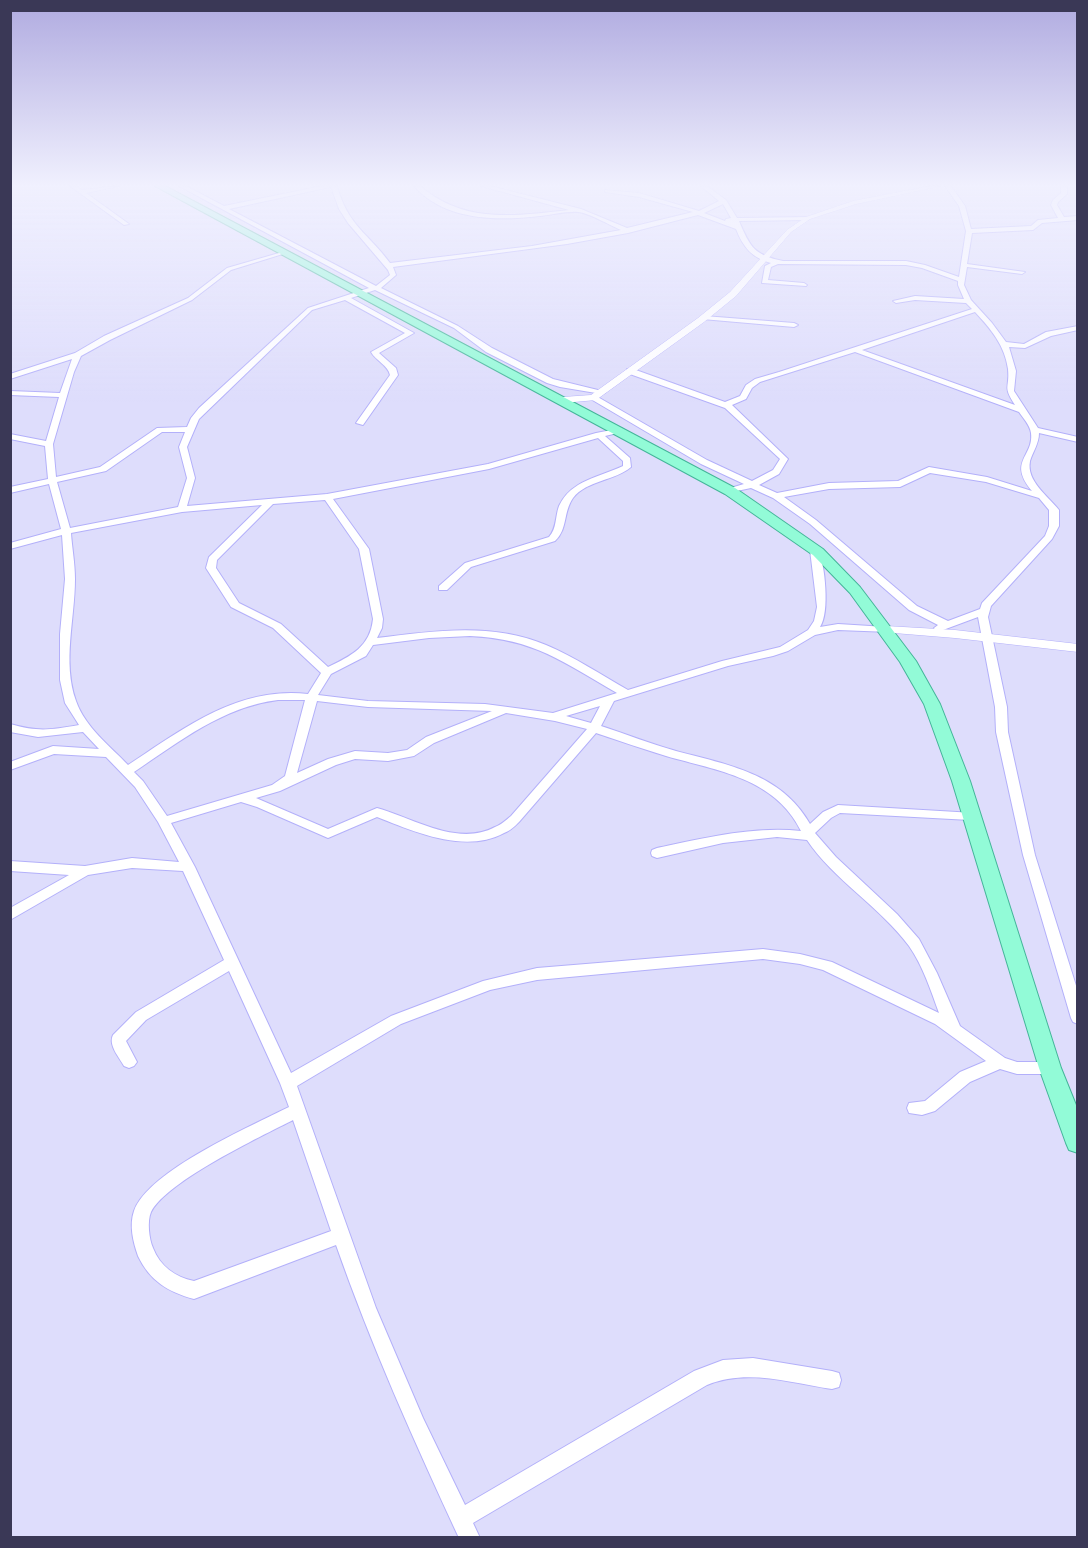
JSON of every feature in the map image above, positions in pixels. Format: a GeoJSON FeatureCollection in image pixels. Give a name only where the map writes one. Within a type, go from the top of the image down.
{"type":"FeatureCollection","features":[{"type":"Feature","properties":{"kind":"main road"},"geometry":{"type":"LineString","coordinates":[[298,258],[368,290],[730,491],[815,550],[855,590],[908,661],[932,704],[960,780],[1050,1068],[1077,1143]]}},
{"type":"Feature","properties":{"kind":"street"},"geometry":{"type":"LineString","coordinates":[[10,377],[78,355],[107,338],[190,299],[229,269],[264,258]]}},
{"type":"Feature","properties":{"kind":"street"},"geometry":{"type":"LineString","coordinates":[[313,258],[368,290],[456,327],[489,350],[550,381],[560,385],[602,392]]}},
{"type":"Feature","properties":{"kind":"street"},"geometry":{"type":"LineString","coordinates":[[182,509],[191,478],[183,447],[190,429],[202,410],[290,326],[316,306],[368,290],[391,279],[393,275],[390,265],[383,258]]}},
{"type":"Feature","properties":{"kind":"street"},"geometry":{"type":"LineString","coordinates":[[390,265],[452,258]]}},
{"type":"Feature","properties":{"kind":"street"},"geometry":{"type":"LineString","coordinates":[[964,258],[961,285],[969,301],[1004,344],[1012,371],[1010,391],[1035,430],[1035,440],[1026,461],[1025,473],[1032,485],[1054,510],[1052,532],[986,605],[984,617],[1001,707],[1002,732],[1029,855],[1077,1018]]}},
{"type":"Feature","properties":{"kind":"street"},"geometry":{"type":"LineString","coordinates":[[563,400],[592,398],[602,392],[704,318],[733,294],[766,259],[778,262],[855,265],[906,264],[923,266],[961,280]]}},
{"type":"Feature","properties":{"kind":"street"},"geometry":{"type":"LineString","coordinates":[[778,262],[768,266],[764,282],[804,285]]}},
{"type":"Feature","properties":{"kind":"street"},"geometry":{"type":"LineString","coordinates":[[963,265],[1022,272]]}},
{"type":"Feature","properties":{"kind":"street"},"geometry":{"type":"LineString","coordinates":[[345,297],[410,333],[375,352],[377,357],[393,370],[394,375],[360,423]]}},
{"type":"Feature","properties":{"kind":"street"},"geometry":{"type":"LineString","coordinates":[[896,301],[915,298],[969,301]]}},
{"type":"Feature","properties":{"kind":"street"},"geometry":{"type":"LineString","coordinates":[[725,405],[743,397],[748,384],[755,381],[856,350],[975,309]]}},
{"type":"Feature","properties":{"kind":"street"},"geometry":{"type":"LineString","coordinates":[[704,318],[794,325]]}},
{"type":"Feature","properties":{"kind":"street"},"geometry":{"type":"LineString","coordinates":[[1004,344],[1024,346],[1049,334],[1077,328]]}},
{"type":"Feature","properties":{"kind":"street"},"geometry":{"type":"LineString","coordinates":[[856,350],[1022,410]]}},
{"type":"Feature","properties":{"kind":"street"},"geometry":{"type":"LineString","coordinates":[[78,355],[63,395],[49,444],[52,479],[66,531],[70,579],[64,680],[71,703],[86,728],[127,771],[164,821],[188,867],[288,1083],[367,1308],[416,1425],[470,1538]]}},
{"type":"Feature","properties":{"kind":"street"},"geometry":{"type":"LineString","coordinates":[[630,371],[725,405],[784,459],[777,471],[754,483],[730,491]]}},
{"type":"Feature","properties":{"kind":"street"},"geometry":{"type":"LineString","coordinates":[[10,393],[63,395]]}},
{"type":"Feature","properties":{"kind":"street"},"geometry":{"type":"LineString","coordinates":[[592,398],[704,462],[754,483],[776,496],[813,522],[913,608],[945,624]]}},
{"type":"Feature","properties":{"kind":"street"},"geometry":{"type":"LineString","coordinates":[[10,490],[106,467],[160,430],[190,429]]}},
{"type":"Feature","properties":{"kind":"street"},"geometry":{"type":"LineString","coordinates":[[10,546],[66,531],[182,509],[327,497],[489,466],[619,430]]}},
{"type":"Feature","properties":{"kind":"street"},"geometry":{"type":"LineString","coordinates":[[1035,430],[1077,440]]}},
{"type":"Feature","properties":{"kind":"street"},"geometry":{"type":"LineString","coordinates":[[443,588],[468,566],[552,539],[558,533],[560,518],[568,497],[593,481],[627,467],[627,460],[599,435]]}},
{"type":"Feature","properties":{"kind":"street"},"geometry":{"type":"LineString","coordinates":[[10,436],[49,444]]}},
{"type":"Feature","properties":{"kind":"street"},"geometry":{"type":"LineString","coordinates":[[776,496],[829,486],[900,484],[929,470],[987,480],[1045,498]]}},
{"type":"Feature","properties":{"kind":"street"},"geometry":{"type":"LineString","coordinates":[[287,783],[312,696],[327,672],[357,658],[379,624],[364,549],[327,497]]}},
{"type":"Feature","properties":{"kind":"street"},"geometry":{"type":"LineString","coordinates":[[268,503],[212,560],[211,568],[235,604],[277,626],[327,672]]}},
{"type":"Feature","properties":{"kind":"street"},"geometry":{"type":"LineString","coordinates":[[812,632],[819,621],[822,607],[815,550]]}},
{"type":"Feature","properties":{"kind":"street"},"geometry":{"type":"LineString","coordinates":[[932,633],[945,624],[985,611]]}},
{"type":"Feature","properties":{"kind":"street"},"geometry":{"type":"LineString","coordinates":[[554,716],[716,666],[784,649],[812,632],[838,627],[932,633],[1077,648]]}},
{"type":"Feature","properties":{"kind":"street"},"geometry":{"type":"LineString","coordinates":[[369,642],[453,633],[521,639],[540,646],[627,694]]}},
{"type":"Feature","properties":{"kind":"street"},"geometry":{"type":"LineString","coordinates":[[127,771],[205,718],[237,705],[273,697],[312,696],[366,704],[436,704],[554,716],[672,753],[720,765],[776,791],[798,810],[809,832],[821,848],[915,944],[953,1028]]}},
{"type":"Feature","properties":{"kind":"street"},"geometry":{"type":"LineString","coordinates":[[241,798],[261,804],[328,834],[377,812],[440,834],[465,837],[484,836],[506,829],[595,727],[609,700]]}},
{"type":"Feature","properties":{"kind":"street"},"geometry":{"type":"LineString","coordinates":[[164,821],[276,788],[332,762],[355,755],[388,757],[410,753],[430,740],[509,710]]}},
{"type":"Feature","properties":{"kind":"street"},"geometry":{"type":"LineString","coordinates":[[10,727],[33,735],[86,728]]}},
{"type":"Feature","properties":{"kind":"street"},"geometry":{"type":"LineString","coordinates":[[10,766],[53,750],[110,753]]}},
{"type":"Feature","properties":{"kind":"street"},"geometry":{"type":"LineString","coordinates":[[657,853],[723,839],[777,833],[804,836],[827,815],[838,809],[970,816]]}},
{"type":"Feature","properties":{"kind":"street"},"geometry":{"type":"LineString","coordinates":[[10,866],[85,871],[132,863],[188,867]]}},
{"type":"Feature","properties":{"kind":"street"},"geometry":{"type":"LineString","coordinates":[[10,915],[85,871]]}},
{"type":"Feature","properties":{"kind":"street"},"geometry":{"type":"LineString","coordinates":[[288,1083],[396,1020],[488,985],[537,974],[763,954],[827,966],[953,1028],[1000,1063],[1017,1068],[1050,1068]]}},
{"type":"Feature","properties":{"kind":"street"},"geometry":{"type":"LineString","coordinates":[[129,1062],[118,1039],[124,1031],[141,1017],[232,962]]}},
{"type":"Feature","properties":{"kind":"street"},"geometry":{"type":"LineString","coordinates":[[915,1108],[924,1110],[967,1076],[1000,1063]]}},
{"type":"Feature","properties":{"kind":"street"},"geometry":{"type":"LineString","coordinates":[[297,1110],[177,1176],[152,1197],[142,1212],[142,1245],[156,1271],[177,1287],[194,1290],[341,1234]]}},
{"type":"Feature","properties":{"kind":"street"},"geometry":{"type":"LineString","coordinates":[[461,1519],[702,1378],[723,1369],[753,1367],[832,1380]]}}]}
